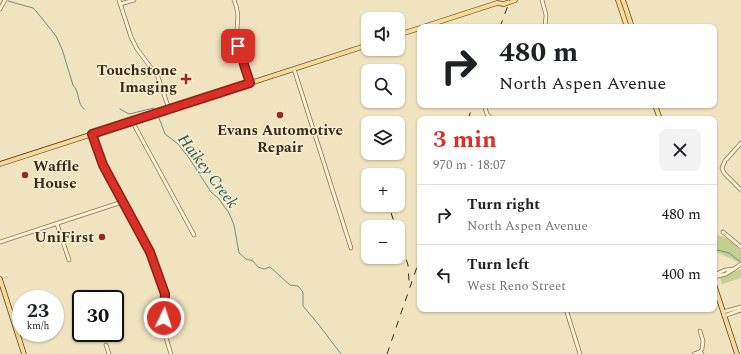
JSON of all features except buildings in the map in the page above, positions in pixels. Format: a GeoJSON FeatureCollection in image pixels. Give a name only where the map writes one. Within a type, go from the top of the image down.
{"type":"FeatureCollection","features":[{"type":"Feature","properties":{"kind":"main road"},"geometry":{"type":"LineString","coordinates":[[432,24],[499,2],[504,4],[515,0]]}},
{"type":"Feature","properties":{"kind":"main road"},"geometry":{"type":"LineString","coordinates":[[618,0],[625,24]]}},
{"type":"Feature","properties":{"kind":"main road"},"geometry":{"type":"LineString","coordinates":[[623,0],[631,24]]}},
{"type":"Feature","properties":{"kind":"main road"},"geometry":{"type":"LineString","coordinates":[[405,33],[417,29]]}},
{"type":"Feature","properties":{"kind":"main road"},"geometry":{"type":"LineString","coordinates":[[0,164],[361,47]]}},
{"type":"Feature","properties":{"kind":"main road"},"geometry":{"type":"LineString","coordinates":[[0,280],[24,354]]}},
{"type":"Feature","properties":{"kind":"main road"},"geometry":{"type":"LineString","coordinates":[[717,293],[737,354]]}},
{"type":"Feature","properties":{"kind":"street"},"geometry":{"type":"LineString","coordinates":[[0,9],[5,0]]}},
{"type":"Feature","properties":{"kind":"street"},"geometry":{"type":"LineString","coordinates":[[119,0],[131,37],[137,49],[158,77],[170,109]]}},
{"type":"Feature","properties":{"kind":"street"},"geometry":{"type":"LineString","coordinates":[[120,4],[134,0]]}},
{"type":"Feature","properties":{"kind":"street"},"geometry":{"type":"LineString","coordinates":[[234,0],[239,16],[237,37],[238,46],[250,83]]}},
{"type":"Feature","properties":{"kind":"street"},"geometry":{"type":"LineString","coordinates":[[542,0],[546,15],[545,24]]}},
{"type":"Feature","properties":{"kind":"street"},"geometry":{"type":"LineString","coordinates":[[294,69],[351,248]]}},
{"type":"Feature","properties":{"kind":"street"},"geometry":{"type":"LineString","coordinates":[[132,121],[194,235]]}},
{"type":"Feature","properties":{"kind":"street"},"geometry":{"type":"LineString","coordinates":[[92,134],[103,165],[150,252],[165,294],[163,328],[171,354]]}},
{"type":"Feature","properties":{"kind":"street"},"geometry":{"type":"LineString","coordinates":[[741,143],[725,161],[722,168],[741,190]]}},
{"type":"Feature","properties":{"kind":"street"},"geometry":{"type":"LineString","coordinates":[[0,242],[122,202]]}},
{"type":"Feature","properties":{"kind":"street"},"geometry":{"type":"LineString","coordinates":[[57,224],[69,260]]}},
{"type":"Feature","properties":{"kind":"street"},"geometry":{"type":"LineString","coordinates":[[723,232],[741,248]]}},
{"type":"Feature","properties":{"kind":"street"},"geometry":{"type":"LineString","coordinates":[[717,276],[726,274],[741,264]]}},
{"type":"Feature","properties":{"kind":"street"},"geometry":{"type":"LineString","coordinates":[[724,314],[741,308]]}},
{"type":"Feature","properties":{"kind":"street"},"geometry":{"type":"LineString","coordinates":[[567,312],[580,354]]}},
{"type":"Feature","properties":{"kind":"street"},"geometry":{"type":"LineString","coordinates":[[694,354],[701,353],[703,341],[700,331]]}},
{"type":"Feature","properties":{"kind":"street"},"geometry":{"type":"LineString","coordinates":[[106,345],[109,354]]}},
{"type":"Feature","properties":{"kind":"green space"},"geometry":{"type":"Polygon","coordinates":[[[717,235],[729,240],[741,251],[741,261],[738,262],[717,252],[717,235]]]}},
{"type":"Feature","properties":{"kind":"green space"},"geometry":{"type":"Polygon","coordinates":[[[741,269],[741,278],[722,284],[720,278],[741,269]]]}},
{"type":"Feature","properties":{"kind":"waterway","name":"Haikey Creek"},"geometry":{"type":"LineString","coordinates":[[8,1],[33,8],[56,36],[62,49],[73,85],[77,91],[80,104],[84,109]]}},
{"type":"Feature","properties":{"kind":"waterway","name":"Haikey Creek"},"geometry":{"type":"LineString","coordinates":[[120,109],[129,114],[154,108]]}},
{"type":"Feature","properties":{"kind":"waterway","name":"Haikey Creek"},"geometry":{"type":"LineString","coordinates":[[159,118],[165,134],[178,144],[211,192],[219,199],[229,213],[234,225],[239,253],[246,259],[253,261],[258,267],[264,269],[270,267],[290,285],[298,286],[303,292],[303,306],[341,354]]}},
{"type":"Feature","properties":{"kind":"waterway"},"geometry":{"type":"LineString","coordinates":[[717,250],[729,253],[741,262]]}},
{"type":"Feature","properties":{"kind":"railway"},"geometry":{"type":"LineString","coordinates":[[501,24],[510,0]]}},
{"type":"Feature","properties":{"kind":"railway"},"geometry":{"type":"LineString","coordinates":[[469,116],[472,108]]}},
{"type":"Feature","properties":{"kind":"railway"},"geometry":{"type":"LineString","coordinates":[[391,213],[394,220]]}},
{"type":"Feature","properties":{"kind":"railway"},"geometry":{"type":"LineString","coordinates":[[405,255],[408,265],[409,281]]}},
{"type":"Feature","properties":{"kind":"railway"},"geometry":{"type":"LineString","coordinates":[[387,354],[417,267]]}},
{"type":"Feature","properties":{"kind":"place","name":"Touchstone Imaging"},"geometry":{"type":"Point","coordinates":[186,79]}},
{"type":"Feature","properties":{"kind":"place","name":"Evans Automotive Repair"},"geometry":{"type":"Point","coordinates":[280,115]}},
{"type":"Feature","properties":{"kind":"place","name":"Waffle House"},"geometry":{"type":"Point","coordinates":[25,175]}},
{"type":"Feature","properties":{"kind":"place","name":"UniFirst"},"geometry":{"type":"Point","coordinates":[102,237]}},
{"type":"Feature","properties":{"kind":"route"},"geometry":{"type":"LineString","coordinates":[[164,318],[165,294],[150,252],[103,165],[92,134],[250,83],[238,46]]}}]}
